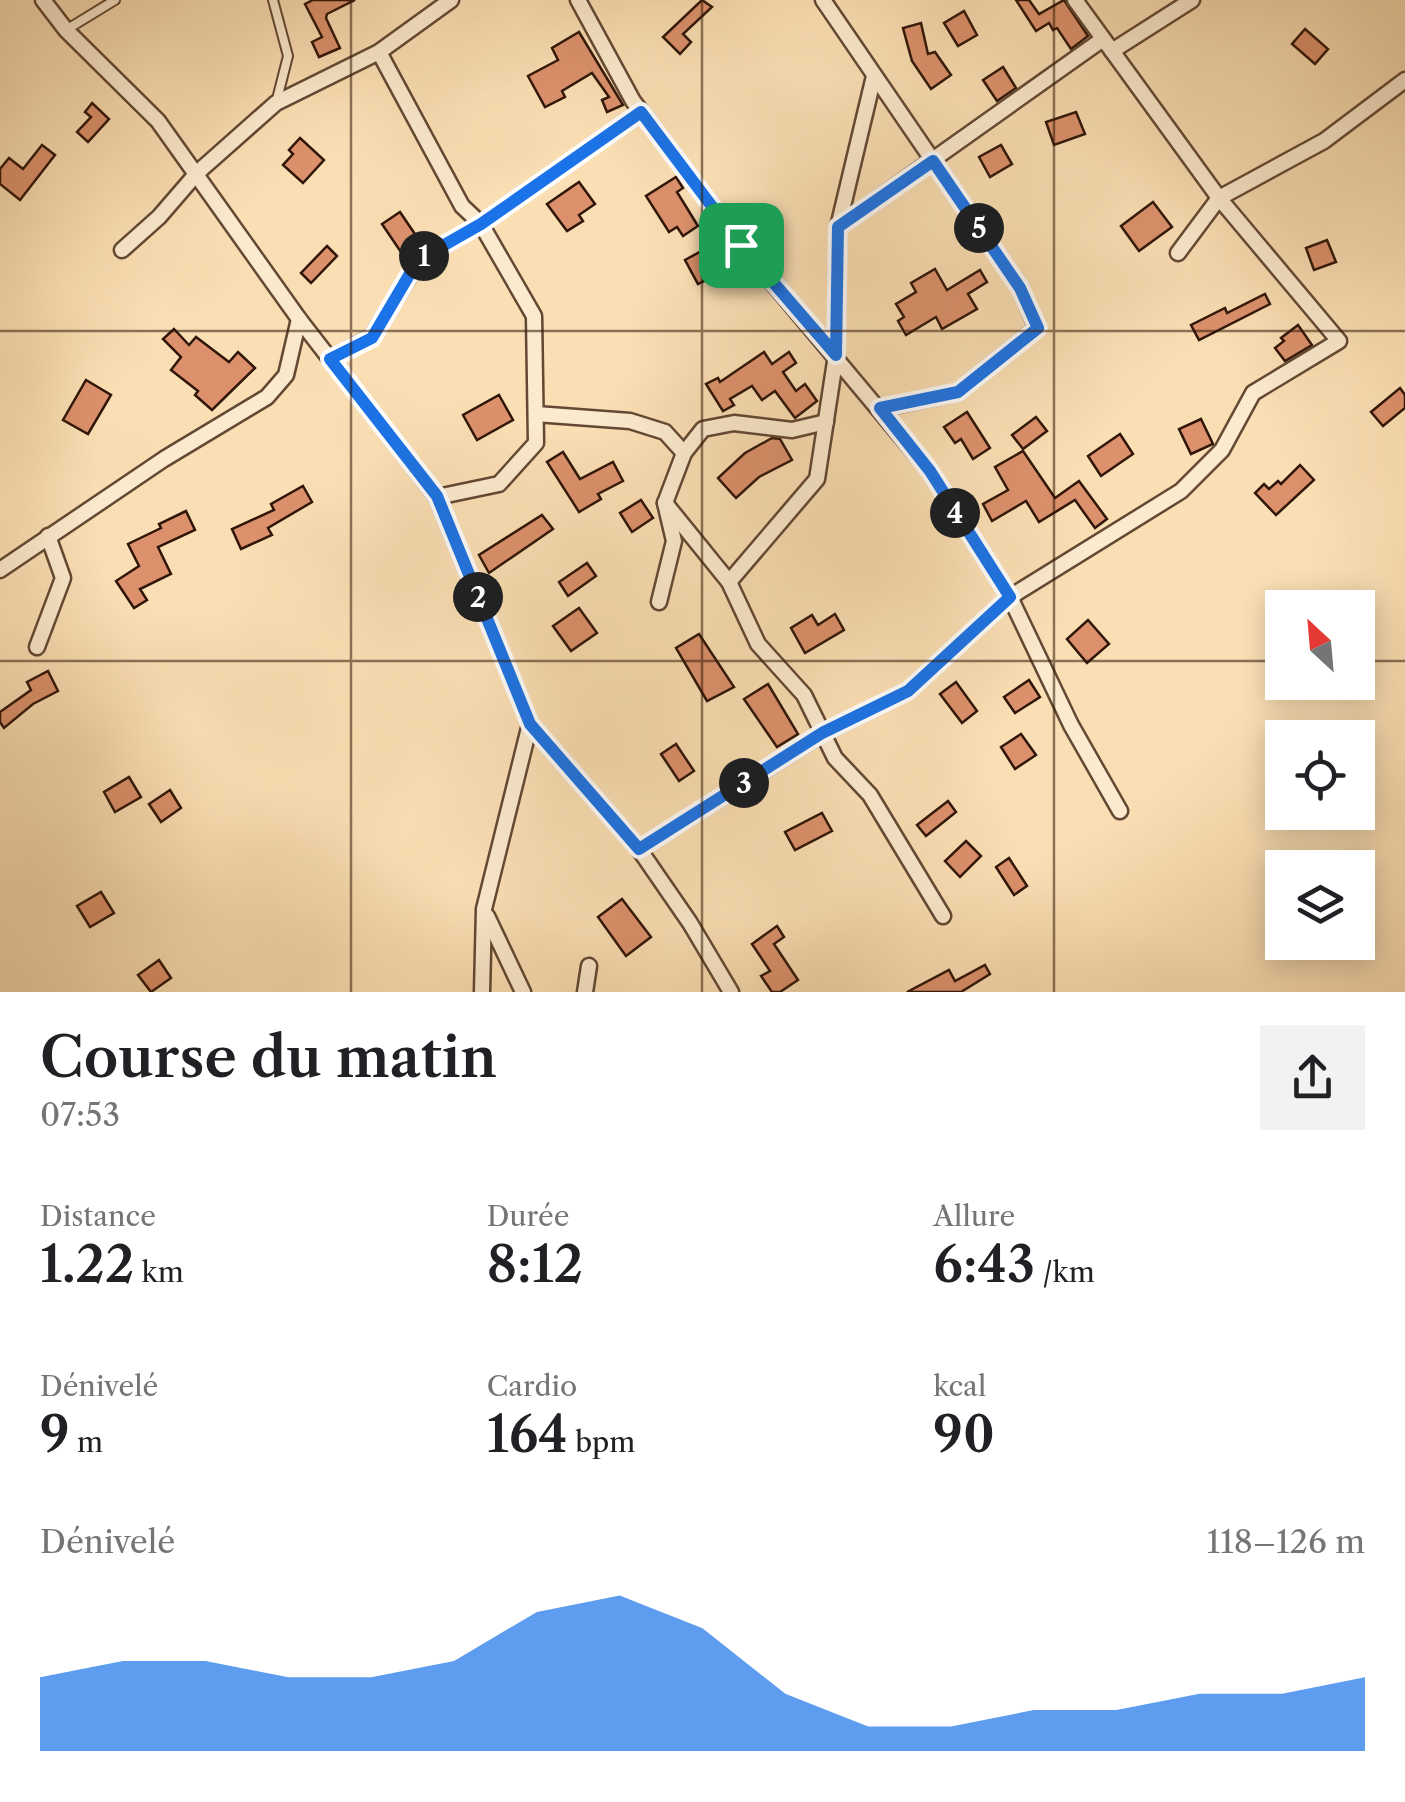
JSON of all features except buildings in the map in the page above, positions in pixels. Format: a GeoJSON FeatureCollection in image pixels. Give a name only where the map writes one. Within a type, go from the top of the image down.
{"type":"FeatureCollection","features":[{"type":"Feature","properties":{"kind":"street"},"geometry":{"type":"LineString","coordinates":[[43,0],[66,30],[158,121],[299,320],[437,496],[530,724],[639,849],[731,992]]}},
{"type":"Feature","properties":{"kind":"street"},"geometry":{"type":"LineString","coordinates":[[122,250],[159,217],[197,173],[276,103],[378,52],[451,0]]}},
{"type":"Feature","properties":{"kind":"street"},"geometry":{"type":"LineString","coordinates":[[578,0],[641,112],[741,245],[930,471],[1010,597],[1071,725],[1120,811]]}},
{"type":"Feature","properties":{"kind":"street"},"geometry":{"type":"LineString","coordinates":[[823,0],[1020,288],[1038,328],[958,392],[880,408]]}},
{"type":"Feature","properties":{"kind":"street"},"geometry":{"type":"LineString","coordinates":[[639,849],[822,733],[908,691],[1010,597],[1181,491],[1222,450],[1253,393],[1338,341],[1219,198],[1075,0]]}},
{"type":"Feature","properties":{"kind":"street"},"geometry":{"type":"LineString","coordinates":[[838,227],[1108,45],[1192,0]]}},
{"type":"Feature","properties":{"kind":"street"},"geometry":{"type":"LineString","coordinates":[[378,52],[434,148],[462,206],[481,224],[534,316],[536,443],[500,484],[437,496]]}},
{"type":"Feature","properties":{"kind":"street"},"geometry":{"type":"LineString","coordinates":[[729,582],[816,479],[836,355],[838,227],[874,76]]}},
{"type":"Feature","properties":{"kind":"street"},"geometry":{"type":"LineString","coordinates":[[1178,253],[1219,198],[1324,141],[1405,80]]}},
{"type":"Feature","properties":{"kind":"street"},"geometry":{"type":"LineString","coordinates":[[330,359],[372,338],[418,260],[481,224],[641,112]]}},
{"type":"Feature","properties":{"kind":"street"},"geometry":{"type":"LineString","coordinates":[[0,570],[164,459],[267,396],[286,375],[299,320]]}},
{"type":"Feature","properties":{"kind":"street"},"geometry":{"type":"LineString","coordinates":[[536,414],[630,421],[665,432],[684,454]]}},
{"type":"Feature","properties":{"kind":"street"},"geometry":{"type":"LineString","coordinates":[[658,602],[674,541],[665,503],[684,454],[703,429],[734,423],[792,430],[826,422]]}},
{"type":"Feature","properties":{"kind":"street"},"geometry":{"type":"LineString","coordinates":[[665,503],[729,582],[758,644],[804,695],[834,758],[870,795],[944,916]]}},
{"type":"Feature","properties":{"kind":"street"},"geometry":{"type":"LineString","coordinates":[[37,646],[63,578],[48,536]]}},
{"type":"Feature","properties":{"kind":"street"},"geometry":{"type":"LineString","coordinates":[[482,992],[484,909],[530,724]]}},
{"type":"Feature","properties":{"kind":"street"},"geometry":{"type":"LineString","coordinates":[[484,909],[522,992]]}},
{"type":"Feature","properties":{"kind":"street"},"geometry":{"type":"LineString","coordinates":[[585,992],[590,966]]}},
{"type":"Feature","properties":{"kind":"lane"},"geometry":{"type":"LineString","coordinates":[[66,30],[115,0]]}},
{"type":"Feature","properties":{"kind":"lane"},"geometry":{"type":"LineString","coordinates":[[273,0],[288,56],[276,103]]}},
{"type":"Feature","properties":{"kind":"route"},"geometry":{"type":"LineString","coordinates":[[641,112],[741,245],[836,355],[838,227],[933,161],[1020,288],[1038,328],[958,392],[880,408],[930,471],[1010,597],[908,691],[822,733],[639,849],[530,724],[437,496],[330,359],[372,338],[418,260],[481,224],[641,112]]}}]}
